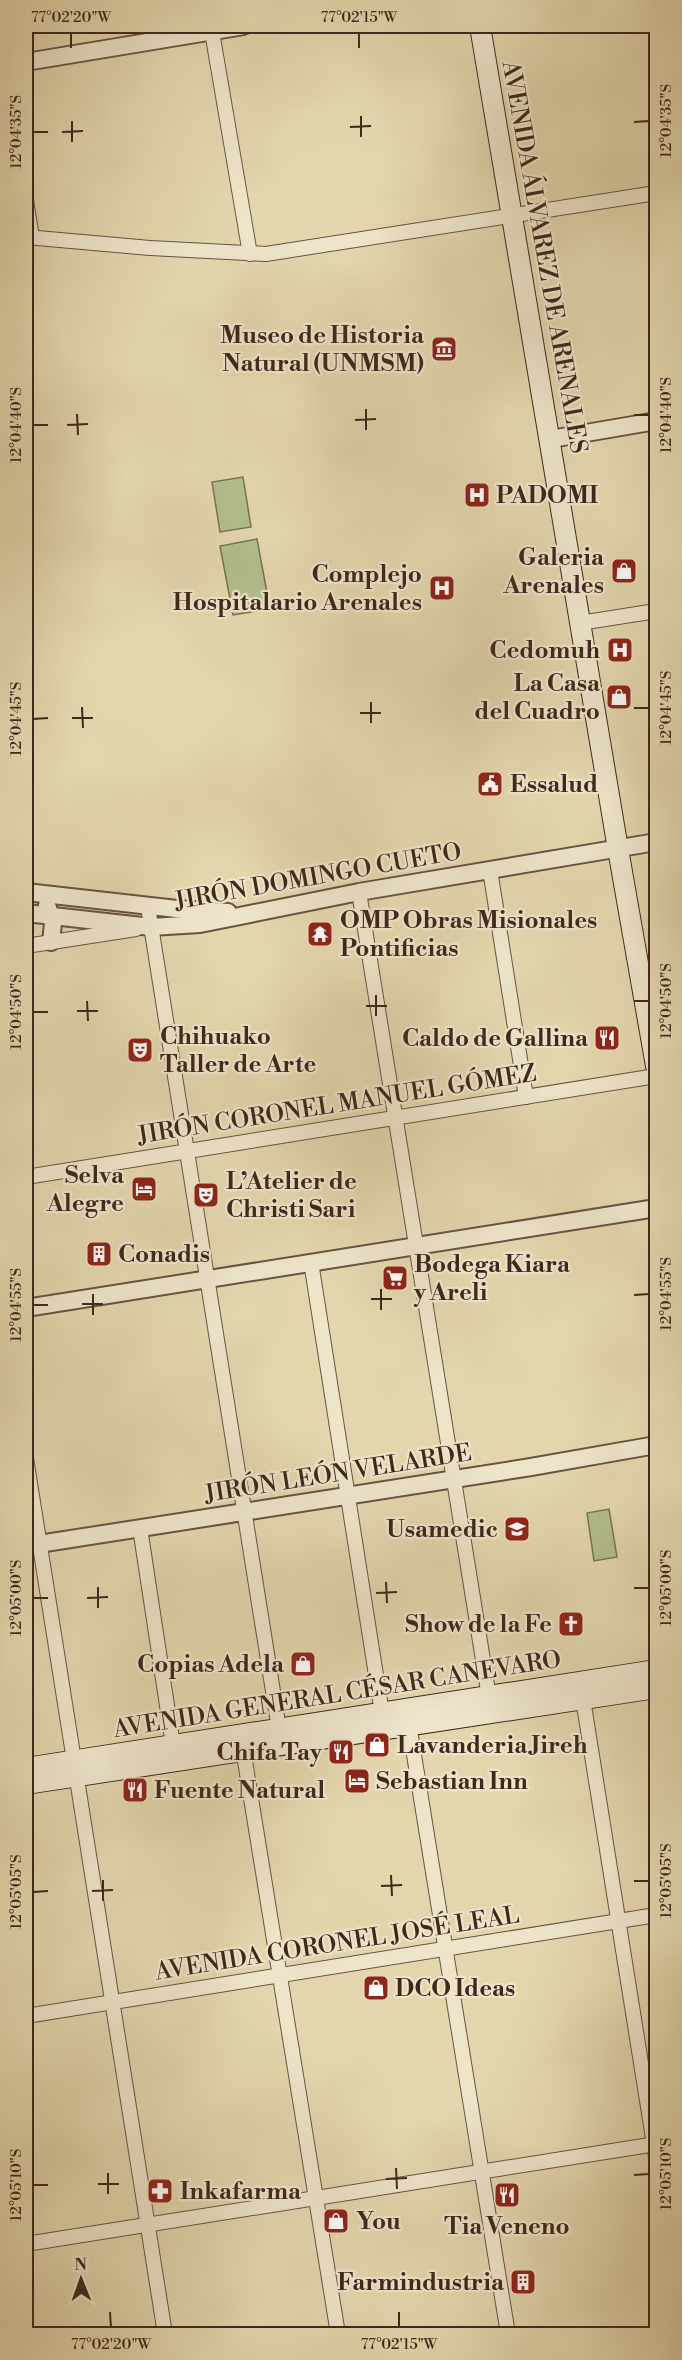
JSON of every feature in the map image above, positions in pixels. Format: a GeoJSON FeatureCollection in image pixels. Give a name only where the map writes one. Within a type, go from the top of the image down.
{"type":"FeatureCollection","features":[{"type":"Feature","properties":{"kind":"main road","name":"AVENIDA ÁLVAREZ DE ARENALES"},"geometry":{"type":"LineString","coordinates":[[480,26],[551,439],[579,623],[657,1065]]}},
{"type":"Feature","properties":{"kind":"main road","name":"AVENIDA GENERAL CÉSAR CANEVARO"},"geometry":{"type":"LineString","coordinates":[[26,1768],[75,1768],[243,1749],[408,1717],[489,1697],[657,1670]]}},
{"type":"Feature","properties":{"kind":"main road","name":"AVENIDA GENERAL CÉSAR CANEVARO"},"geometry":{"type":"LineString","coordinates":[[26,1784],[75,1768],[173,1745],[382,1713],[408,1717],[583,1699],[657,1688]]}},
{"type":"Feature","properties":{"kind":"street"},"geometry":{"type":"LineString","coordinates":[[26,62],[212,28],[243,26]]}},
{"type":"Feature","properties":{"kind":"street"},"geometry":{"type":"LineString","coordinates":[[212,28],[250,254]]}},
{"type":"Feature","properties":{"kind":"street"},"geometry":{"type":"LineString","coordinates":[[26,200],[29,237],[250,254],[284,252],[657,193]]}},
{"type":"Feature","properties":{"kind":"street"},"geometry":{"type":"LineString","coordinates":[[551,439],[657,421]]}},
{"type":"Feature","properties":{"kind":"street"},"geometry":{"type":"LineString","coordinates":[[579,623],[657,611]]}},
{"type":"Feature","properties":{"kind":"street","name":"JIRÓN DOMINGO CUETO"},"geometry":{"type":"LineString","coordinates":[[26,946],[151,927],[225,920],[359,892],[657,842]]}},
{"type":"Feature","properties":{"kind":"street"},"geometry":{"type":"LineString","coordinates":[[490,870],[526,1097]]}},
{"type":"Feature","properties":{"kind":"street"},"geometry":{"type":"LineString","coordinates":[[34,892],[148,907],[256,912]]}},
{"type":"Feature","properties":{"kind":"street"},"geometry":{"type":"LineString","coordinates":[[34,892],[51,915],[51,942]]}},
{"type":"Feature","properties":{"kind":"street"},"geometry":{"type":"LineString","coordinates":[[359,892],[489,1697]]}},
{"type":"Feature","properties":{"kind":"street"},"geometry":{"type":"LineString","coordinates":[[148,907],[279,1729]]}},
{"type":"Feature","properties":{"kind":"street"},"geometry":{"type":"LineString","coordinates":[[26,913],[151,927]]}},
{"type":"Feature","properties":{"kind":"street","name":"JIRÓN CORONEL MANUEL GÓMEZ"},"geometry":{"type":"LineString","coordinates":[[26,1177],[657,1076]]}},
{"type":"Feature","properties":{"kind":"street"},"geometry":{"type":"LineString","coordinates":[[26,1308],[206,1277],[657,1208]]}},
{"type":"Feature","properties":{"kind":"street"},"geometry":{"type":"LineString","coordinates":[[311,1262],[382,1713]]}},
{"type":"Feature","properties":{"kind":"street","name":"JIRÓN LEÓN VELARDE"},"geometry":{"type":"LineString","coordinates":[[32,1545],[454,1480],[657,1445]]}},
{"type":"Feature","properties":{"kind":"street"},"geometry":{"type":"LineString","coordinates":[[26,1458],[32,1545],[75,1768],[165,2334]]}},
{"type":"Feature","properties":{"kind":"street"},"geometry":{"type":"LineString","coordinates":[[140,1528],[173,1745]]}},
{"type":"Feature","properties":{"kind":"street"},"geometry":{"type":"LineString","coordinates":[[26,2244],[482,2172],[656,2148],[583,1699]]}},
{"type":"Feature","properties":{"kind":"street"},"geometry":{"type":"LineString","coordinates":[[408,1717],[508,2334]]}},
{"type":"Feature","properties":{"kind":"street"},"geometry":{"type":"LineString","coordinates":[[243,1749],[338,2334]]}},
{"type":"Feature","properties":{"kind":"street","name":"AVENIDA CORONEL JOSÉ LEAL"},"geometry":{"type":"LineString","coordinates":[[26,2016],[657,1916]]}},
{"type":"Feature","properties":{"kind":"green space"},"geometry":{"type":"Polygon","coordinates":[[[243,477],[251,527],[220,532],[212,482],[243,477]]]}},
{"type":"Feature","properties":{"kind":"green space"},"geometry":{"type":"Polygon","coordinates":[[[257,539],[270,609],[233,615],[220,546],[257,539]]]}},
{"type":"Feature","properties":{"kind":"green space"},"geometry":{"type":"Polygon","coordinates":[[[609,1509],[617,1557],[594,1561],[587,1513],[609,1509]]]}},
{"type":"Feature","properties":{"kind":"place","name":"Museo de Historia Natural (UNMSM)"},"geometry":{"type":"Point","coordinates":[444,349]}},
{"type":"Feature","properties":{"kind":"place","name":"PADOMI"},"geometry":{"type":"Point","coordinates":[477,495]}},
{"type":"Feature","properties":{"kind":"place","name":"Galeria Arenales"},"geometry":{"type":"Point","coordinates":[624,571]}},
{"type":"Feature","properties":{"kind":"place","name":"Complejo Hospitalario Arenales"},"geometry":{"type":"Point","coordinates":[442,588]}},
{"type":"Feature","properties":{"kind":"place","name":"Cedomuh"},"geometry":{"type":"Point","coordinates":[620,650]}},
{"type":"Feature","properties":{"kind":"place","name":"La Casa del Cuadro"},"geometry":{"type":"Point","coordinates":[619,697]}},
{"type":"Feature","properties":{"kind":"place","name":"Essalud"},"geometry":{"type":"Point","coordinates":[490,784]}},
{"type":"Feature","properties":{"kind":"place","name":"OMP Obras Misionales Pontificias"},"geometry":{"type":"Point","coordinates":[320,934]}},
{"type":"Feature","properties":{"kind":"place","name":"Caldo de Gallina"},"geometry":{"type":"Point","coordinates":[607,1038]}},
{"type":"Feature","properties":{"kind":"place","name":"Chihuako Taller de Arte"},"geometry":{"type":"Point","coordinates":[140,1050]}},
{"type":"Feature","properties":{"kind":"place","name":"Selva Alegre"},"geometry":{"type":"Point","coordinates":[144,1189]}},
{"type":"Feature","properties":{"kind":"place","name":"L’Atelier de Christi Sari"},"geometry":{"type":"Point","coordinates":[206,1195]}},
{"type":"Feature","properties":{"kind":"place","name":"Conadis"},"geometry":{"type":"Point","coordinates":[99,1254]}},
{"type":"Feature","properties":{"kind":"place","name":"Bodega Kiara y Areli"},"geometry":{"type":"Point","coordinates":[395,1278]}},
{"type":"Feature","properties":{"kind":"place","name":"Usamedic"},"geometry":{"type":"Point","coordinates":[517,1529]}},
{"type":"Feature","properties":{"kind":"place","name":"Show de la Fe"},"geometry":{"type":"Point","coordinates":[571,1624]}},
{"type":"Feature","properties":{"kind":"place","name":"Copias Adela"},"geometry":{"type":"Point","coordinates":[303,1664]}},
{"type":"Feature","properties":{"kind":"place","name":"Lavanderia Jireh"},"geometry":{"type":"Point","coordinates":[377,1745]}},
{"type":"Feature","properties":{"kind":"place","name":"Chifa Tay"},"geometry":{"type":"Point","coordinates":[341,1752]}},
{"type":"Feature","properties":{"kind":"place","name":"Sebastian Inn"},"geometry":{"type":"Point","coordinates":[357,1781]}},
{"type":"Feature","properties":{"kind":"place","name":"Fuente Natural"},"geometry":{"type":"Point","coordinates":[135,1790]}},
{"type":"Feature","properties":{"kind":"place","name":"DCO Ideas"},"geometry":{"type":"Point","coordinates":[376,1988]}},
{"type":"Feature","properties":{"kind":"place","name":"Inkafarma"},"geometry":{"type":"Point","coordinates":[160,2191]}},
{"type":"Feature","properties":{"kind":"place","name":"Tia Veneno"},"geometry":{"type":"Point","coordinates":[507,2195]}},
{"type":"Feature","properties":{"kind":"place","name":"You"},"geometry":{"type":"Point","coordinates":[336,2221]}},
{"type":"Feature","properties":{"kind":"place","name":"Farmindustria"},"geometry":{"type":"Point","coordinates":[523,2282]}}]}
